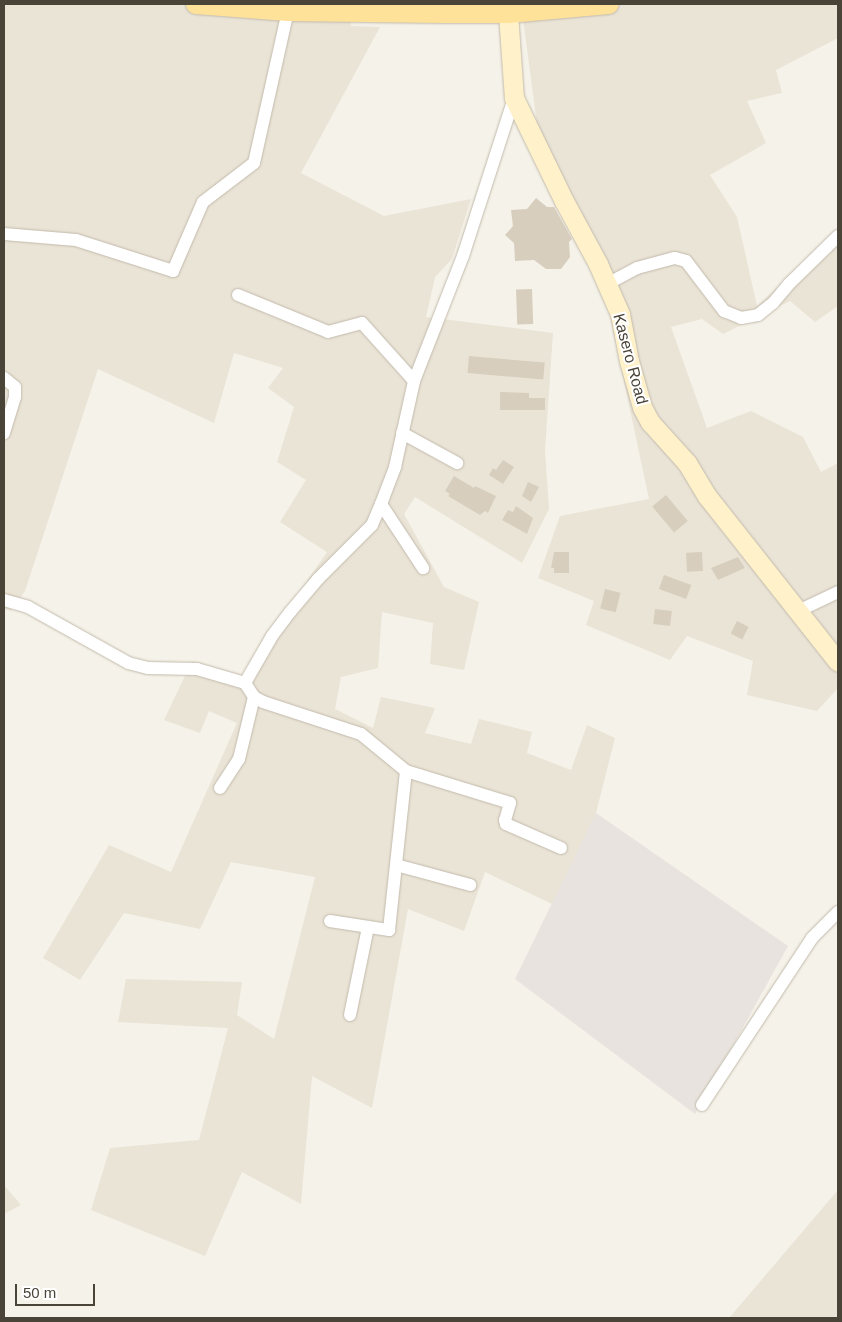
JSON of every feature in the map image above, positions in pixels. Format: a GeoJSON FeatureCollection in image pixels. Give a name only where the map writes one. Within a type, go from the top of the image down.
{"type":"FeatureCollection","features":[{"type":"Feature","properties":{"kind":"main road"},"geometry":{"type":"LineString","coordinates":[[196,4],[288,11],[445,9],[508,13],[609,4]]}},
{"type":"Feature","properties":{"kind":"street"},"geometry":{"type":"LineString","coordinates":[[4,234],[76,240],[173,271],[203,202],[254,163],[288,11]]}},
{"type":"Feature","properties":{"kind":"street","name":"Kasero Road"},"geometry":{"type":"LineString","coordinates":[[508,13],[514,98],[607,284],[620,314],[629,361],[642,407],[650,422],[687,463],[707,496],[838,662]]}},
{"type":"Feature","properties":{"kind":"street"},"geometry":{"type":"LineString","coordinates":[[245,683],[272,636],[291,611],[372,524],[382,504],[395,467],[414,381],[463,256],[514,98]]}},
{"type":"Feature","properties":{"kind":"street"},"geometry":{"type":"LineString","coordinates":[[607,284],[637,268],[675,258],[686,261],[724,311],[741,318],[758,315],[773,304],[790,283],[838,236]]}},
{"type":"Feature","properties":{"kind":"street"},"geometry":{"type":"LineString","coordinates":[[238,295],[328,332],[362,323],[414,381]]}},
{"type":"Feature","properties":{"kind":"street"},"geometry":{"type":"LineString","coordinates":[[4,378],[14,387],[14,397],[4,434]]}},
{"type":"Feature","properties":{"kind":"street"},"geometry":{"type":"LineString","coordinates":[[402,433],[458,463]]}},
{"type":"Feature","properties":{"kind":"street"},"geometry":{"type":"LineString","coordinates":[[382,504],[423,568]]}},
{"type":"Feature","properties":{"kind":"street"},"geometry":{"type":"LineString","coordinates":[[798,611],[838,592]]}},
{"type":"Feature","properties":{"kind":"street"},"geometry":{"type":"LineString","coordinates":[[4,600],[28,607],[128,663],[148,668],[197,669],[245,683],[254,697],[361,734],[406,770],[510,803],[505,820],[506,824],[561,848]]}},
{"type":"Feature","properties":{"kind":"street"},"geometry":{"type":"LineString","coordinates":[[818,636],[838,645]]}},
{"type":"Feature","properties":{"kind":"street"},"geometry":{"type":"LineString","coordinates":[[220,788],[239,759],[254,697]]}},
{"type":"Feature","properties":{"kind":"street"},"geometry":{"type":"LineString","coordinates":[[330,921],[389,930],[406,770]]}},
{"type":"Feature","properties":{"kind":"street"},"geometry":{"type":"LineString","coordinates":[[396,865],[470,885]]}},
{"type":"Feature","properties":{"kind":"street"},"geometry":{"type":"LineString","coordinates":[[702,1105],[812,938],[838,912]]}},
{"type":"Feature","properties":{"kind":"street"},"geometry":{"type":"LineString","coordinates":[[350,1015],[368,927]]}},
{"type":"Feature","properties":{"kind":"shaded area"},"geometry":{"type":"Polygon","coordinates":[[[4,4],[349,4],[351,26],[380,27],[301,173],[384,216],[471,199],[452,259],[435,277],[426,317],[553,333],[545,450],[549,509],[522,563],[415,497],[404,514],[444,587],[479,602],[464,670],[430,664],[433,623],[382,612],[378,668],[341,677],[335,709],[373,728],[381,697],[435,708],[425,733],[471,744],[479,719],[532,732],[527,753],[571,770],[587,725],[615,738],[596,813],[552,904],[485,872],[464,931],[408,909],[372,1108],[312,1076],[301,1204],[242,1172],[205,1256],[91,1210],[110,1148],[199,1140],[228,1028],[118,1022],[126,979],[242,982],[237,1015],[274,1039],[315,877],[231,862],[200,929],[124,913],[80,980],[43,958],[109,845],[171,872],[237,723],[209,711],[200,733],[164,720],[192,661],[242,676],[327,552],[280,522],[306,480],[277,462],[294,407],[268,388],[283,368],[234,353],[214,423],[98,369],[25,591],[11,611],[4,609],[4,4]]]}},
{"type":"Feature","properties":{"kind":"shaded area"},"geometry":{"type":"Polygon","coordinates":[[[521,4],[838,4],[838,38],[776,70],[782,93],[747,101],[766,143],[710,175],[737,217],[757,306],[838,230],[838,306],[815,322],[790,301],[723,334],[702,319],[671,327],[707,428],[751,411],[803,437],[821,472],[838,463],[838,688],[817,711],[747,695],[753,661],[687,636],[670,660],[586,625],[594,601],[538,578],[560,516],[649,499],[606,297],[543,169],[521,4]]]}},
{"type":"Feature","properties":{"kind":"shaded area"},"geometry":{"type":"Polygon","coordinates":[[[596,813],[788,946],[695,1114],[515,979],[596,813]]]}},
{"type":"Feature","properties":{"kind":"shaded area"},"geometry":{"type":"Polygon","coordinates":[[[4,1185],[21,1205],[4,1214],[4,1185]]]}},
{"type":"Feature","properties":{"kind":"shaded area"},"geometry":{"type":"Polygon","coordinates":[[[838,1190],[838,1318],[729,1318],[838,1190]]]}},
{"type":"Feature","properties":{"kind":"building"},"geometry":{"type":"Polygon","coordinates":[[[536,198],[547,207],[554,207],[572,239],[569,242],[570,257],[561,269],[546,269],[534,260],[515,261],[514,243],[505,235],[513,226],[511,210],[527,209],[536,198]]]}},
{"type":"Feature","properties":{"kind":"building"},"geometry":{"type":"Polygon","coordinates":[[[532,289],[533,324],[517,325],[516,290],[532,289]]]}},
{"type":"Feature","properties":{"kind":"building"},"geometry":{"type":"Polygon","coordinates":[[[469,356],[545,363],[543,380],[468,373],[469,356]]]}},
{"type":"Feature","properties":{"kind":"building"},"geometry":{"type":"Polygon","coordinates":[[[500,392],[529,393],[529,398],[545,398],[545,410],[500,410],[500,392]]]}},
{"type":"Feature","properties":{"kind":"building"},"geometry":{"type":"Polygon","coordinates":[[[503,460],[514,467],[503,484],[489,475],[493,468],[496,470],[503,460]]]}},
{"type":"Feature","properties":{"kind":"building"},"geometry":{"type":"Polygon","coordinates":[[[454,476],[474,488],[475,486],[496,496],[488,513],[485,511],[480,515],[448,496],[450,494],[445,491],[454,476]]]}},
{"type":"Feature","properties":{"kind":"building"},"geometry":{"type":"Polygon","coordinates":[[[528,482],[539,487],[531,502],[522,496],[528,482]]]}},
{"type":"Feature","properties":{"kind":"building"},"geometry":{"type":"Polygon","coordinates":[[[666,495],[688,521],[674,533],[652,507],[666,495]]]}},
{"type":"Feature","properties":{"kind":"building"},"geometry":{"type":"Polygon","coordinates":[[[516,506],[533,518],[527,534],[502,520],[508,510],[513,512],[516,506]]]}},
{"type":"Feature","properties":{"kind":"building"},"geometry":{"type":"Polygon","coordinates":[[[554,552],[569,552],[569,573],[554,573],[554,568],[551,568],[554,552]]]}},
{"type":"Feature","properties":{"kind":"building"},"geometry":{"type":"Polygon","coordinates":[[[702,552],[703,571],[687,572],[686,553],[702,552]]]}},
{"type":"Feature","properties":{"kind":"building"},"geometry":{"type":"Polygon","coordinates":[[[738,557],[745,568],[718,580],[711,568],[738,557]]]}},
{"type":"Feature","properties":{"kind":"building"},"geometry":{"type":"Polygon","coordinates":[[[664,575],[691,585],[686,599],[659,589],[664,575]]]}},
{"type":"Feature","properties":{"kind":"building"},"geometry":{"type":"Polygon","coordinates":[[[605,589],[621,593],[616,612],[600,608],[605,589]]]}},
{"type":"Feature","properties":{"kind":"building"},"geometry":{"type":"Polygon","coordinates":[[[655,609],[672,611],[670,626],[653,624],[655,609]]]}},
{"type":"Feature","properties":{"kind":"building"},"geometry":{"type":"Polygon","coordinates":[[[737,621],[749,627],[742,639],[731,633],[737,621]]]}}]}
